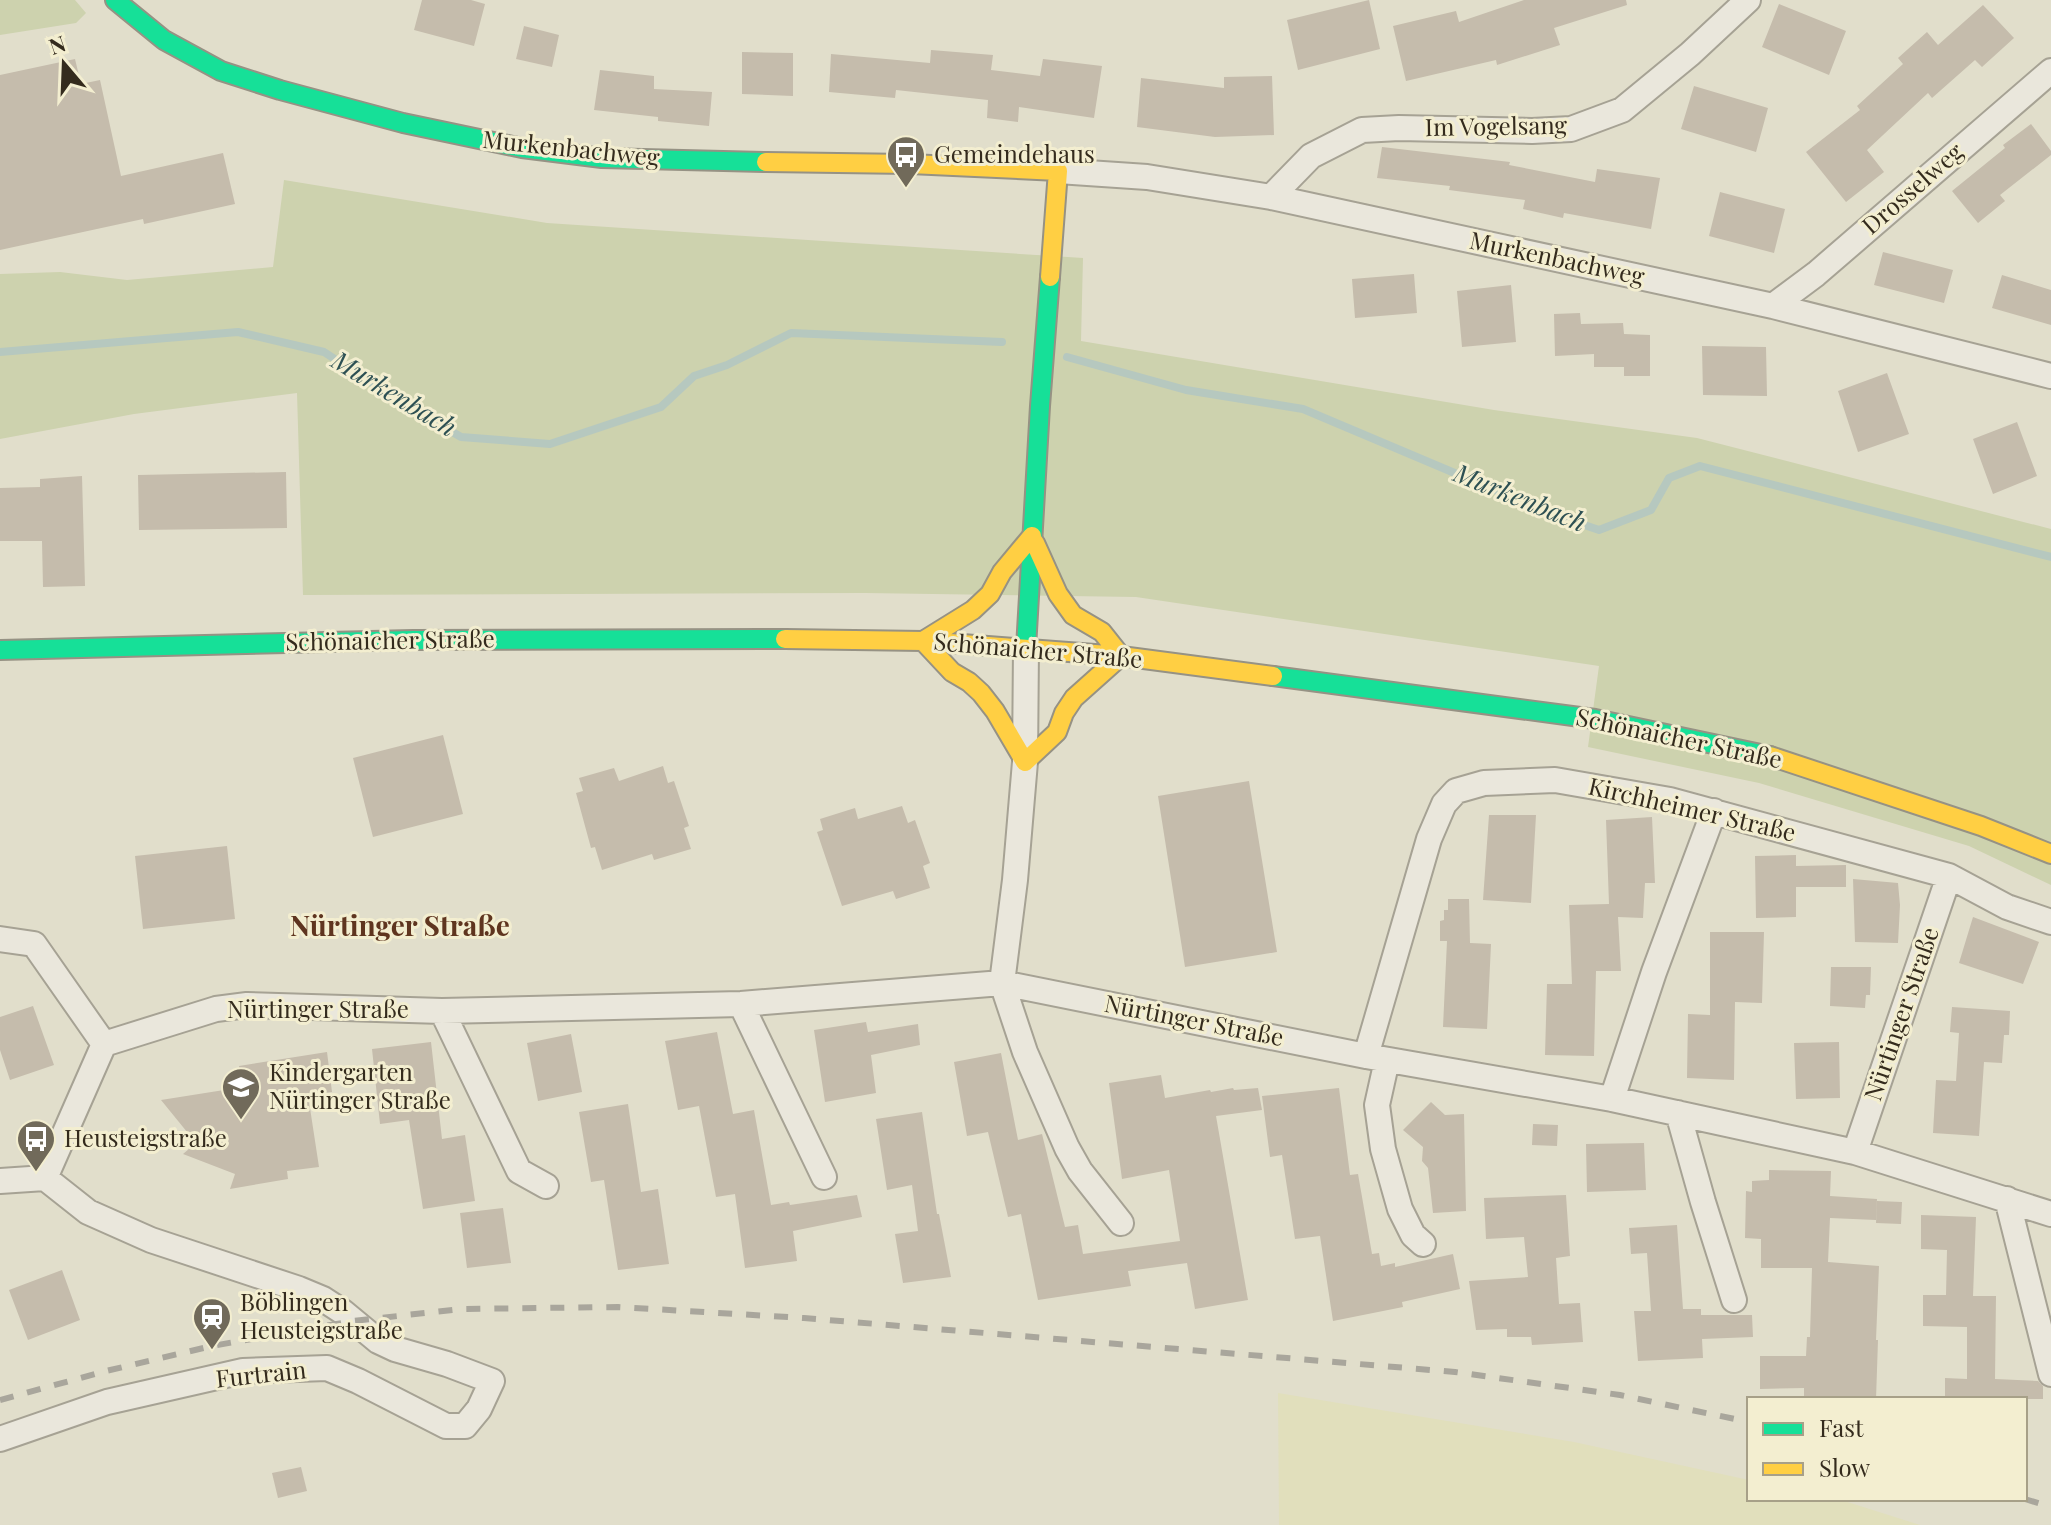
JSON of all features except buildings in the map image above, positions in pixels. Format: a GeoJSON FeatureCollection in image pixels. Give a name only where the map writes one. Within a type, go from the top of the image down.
{"type":"FeatureCollection","features":[{"type":"Feature","properties":{"kind":"main road","name":"Murkenbachweg"},"geometry":{"type":"LineString","coordinates":[[115,0],[164,40],[221,71],[390,119],[522,148],[602,158],[910,164],[1058,171]]}},
{"type":"Feature","properties":{"kind":"main road"},"geometry":{"type":"LineString","coordinates":[[1026,648],[1058,171]]}},
{"type":"Feature","properties":{"kind":"main road"},"geometry":{"type":"LineString","coordinates":[[1032,536],[1058,594],[1073,615],[1102,632],[1121,656],[1074,698],[1057,732],[1025,762],[981,693],[952,672],[923,641],[973,610],[990,594],[1002,572],[1032,536]]}},
{"type":"Feature","properties":{"kind":"main road","name":"Schönaicher Straße"},"geometry":{"type":"LineString","coordinates":[[0,650],[413,640],[789,639],[923,641],[1121,656],[1595,719],[1765,754],[1981,826],[2051,854]]}},
{"type":"Feature","properties":{"kind":"street","name":"Im Vogelsang"},"geometry":{"type":"LineString","coordinates":[[1271,197],[1311,156],[1362,130],[1571,129],[1622,110],[1690,54],[1748,0]]}},
{"type":"Feature","properties":{"kind":"street","name":"Drosselweg"},"geometry":{"type":"LineString","coordinates":[[1773,306],[1816,274],[2051,71]]}},
{"type":"Feature","properties":{"kind":"street","name":"Murkenbachweg"},"geometry":{"type":"LineString","coordinates":[[1058,171],[1147,177],[1271,197],[1773,306],[2051,376]]}},
{"type":"Feature","properties":{"kind":"street"},"geometry":{"type":"LineString","coordinates":[[1026,648],[1025,762],[1002,983],[1025,1052],[1067,1148],[1080,1171],[1121,1223]]}},
{"type":"Feature","properties":{"kind":"street","name":"Kirchheimer Straße"},"geometry":{"type":"LineString","coordinates":[[1376,1058],[1429,839],[1444,804],[1456,791],[1484,783],[1555,780],[1670,800],[1949,876],[2007,907],[2051,922]]}},
{"type":"Feature","properties":{"kind":"street"},"geometry":{"type":"LineString","coordinates":[[1612,1099],[1654,972],[1714,811]]}},
{"type":"Feature","properties":{"kind":"street","name":"Nürtinger Straße"},"geometry":{"type":"LineString","coordinates":[[1855,1152],[1949,876]]}},
{"type":"Feature","properties":{"kind":"street"},"geometry":{"type":"LineString","coordinates":[[0,939],[34,944],[104,1044],[45,1178],[0,1181]]}},
{"type":"Feature","properties":{"kind":"street","name":"Nürtinger Straße"},"geometry":{"type":"LineString","coordinates":[[104,1044],[216,1009],[247,1005],[442,1011],[741,1004],[1002,983],[1376,1058],[1678,1113],[1855,1152],[2051,1214]]}},
{"type":"Feature","properties":{"kind":"street"},"geometry":{"type":"LineString","coordinates":[[741,1004],[824,1177]]}},
{"type":"Feature","properties":{"kind":"street","name":"Nürtinger Straße"},"geometry":{"type":"LineString","coordinates":[[442,1011],[519,1171],[546,1186]]}},
{"type":"Feature","properties":{"kind":"street"},"geometry":{"type":"LineString","coordinates":[[1376,1058],[1377,1105],[1383,1149],[1400,1209],[1413,1235],[1423,1244]]}},
{"type":"Feature","properties":{"kind":"street"},"geometry":{"type":"LineString","coordinates":[[1678,1113],[1734,1300]]}},
{"type":"Feature","properties":{"kind":"street","name":"Furtrain"},"geometry":{"type":"LineString","coordinates":[[0,1439],[107,1402],[243,1371],[327,1368],[446,1426],[465,1426],[479,1409],[492,1381],[378,1341],[323,1299],[151,1240],[88,1212],[45,1178]]}},
{"type":"Feature","properties":{"kind":"street"},"geometry":{"type":"LineString","coordinates":[[2007,1199],[2051,1374]]}},
{"type":"Feature","properties":{"kind":"shaded area"},"geometry":{"type":"Polygon","coordinates":[[[1278,1393],[1574,1442],[1747,1480],[1747,1501],[1844,1501],[1920,1525],[1279,1525],[1278,1393]]]}},
{"type":"Feature","properties":{"kind":"green space"},"geometry":{"type":"Polygon","coordinates":[[[0,0],[75,0],[86,13],[76,23],[0,35],[0,0]]]}},
{"type":"Feature","properties":{"kind":"green space"},"geometry":{"type":"Polygon","coordinates":[[[284,180],[547,223],[1083,258],[1081,341],[1494,410],[1697,438],[2051,529],[2051,885],[1969,846],[1759,783],[1588,747],[1599,666],[1136,597],[865,593],[303,595],[297,393],[134,414],[0,439],[0,274],[60,272],[127,280],[273,267],[284,180]]]}},
{"type":"Feature","properties":{"kind":"waterway","name":"Murkenbach"},"geometry":{"type":"LineString","coordinates":[[0,352],[238,332],[324,352],[461,437],[550,444],[661,407],[694,376],[727,365],[791,333],[1002,342]]}},
{"type":"Feature","properties":{"kind":"waterway","name":"Murkenbach"},"geometry":{"type":"LineString","coordinates":[[1067,357],[1186,390],[1303,409],[1552,514],[1599,530],[1651,510],[1669,478],[1700,466],[2051,557]]}},
{"type":"Feature","properties":{"kind":"railway"},"geometry":{"type":"LineString","coordinates":[[0,1400],[212,1346],[353,1321],[461,1309],[618,1307],[804,1318],[1455,1372],[1620,1395],[1747,1422]]}},
{"type":"Feature","properties":{"kind":"railway"},"geometry":{"type":"LineString","coordinates":[[2027,1500],[2051,1507]]}},
{"type":"Feature","properties":{"kind":"traffic: fast"},"geometry":{"type":"LineString","coordinates":[[115,0],[164,40],[221,71],[403,123],[522,148],[602,158],[766,162]]}},
{"type":"Feature","properties":{"kind":"traffic: fast"},"geometry":{"type":"LineString","coordinates":[[1026,648],[1050,277]]}},
{"type":"Feature","properties":{"kind":"traffic: fast"},"geometry":{"type":"LineString","coordinates":[[0,650],[413,640],[785,639]]}},
{"type":"Feature","properties":{"kind":"traffic: fast"},"geometry":{"type":"LineString","coordinates":[[1273,676],[1595,719],[1770,756]]}},
{"type":"Feature","properties":{"kind":"traffic: slow"},"geometry":{"type":"LineString","coordinates":[[766,162],[910,164],[1058,171],[1050,277]]}},
{"type":"Feature","properties":{"kind":"traffic: slow"},"geometry":{"type":"LineString","coordinates":[[923,641],[973,610],[990,594],[1002,572],[1032,536]]}},
{"type":"Feature","properties":{"kind":"traffic: slow"},"geometry":{"type":"LineString","coordinates":[[1035,543],[1058,594],[1073,615],[1102,632],[1121,656]]}},
{"type":"Feature","properties":{"kind":"traffic: slow"},"geometry":{"type":"LineString","coordinates":[[785,639],[923,641],[1121,656],[1273,676]]}},
{"type":"Feature","properties":{"kind":"traffic: slow"},"geometry":{"type":"LineString","coordinates":[[923,641],[952,672],[981,693],[1025,762],[1057,732],[1074,698],[1121,656]]}},
{"type":"Feature","properties":{"kind":"traffic: slow"},"geometry":{"type":"LineString","coordinates":[[1770,756],[1981,826],[2051,854]]}},
{"type":"Feature","properties":{"kind":"place","name":"Gemeindehaus"},"geometry":{"type":"Point","coordinates":[906,189]}},
{"type":"Feature","properties":{"kind":"place","name":"Kindergarten Nürtinger Straße"},"geometry":{"type":"Point","coordinates":[241,1121]}},
{"type":"Feature","properties":{"kind":"place","name":"Heusteigstraße"},"geometry":{"type":"Point","coordinates":[36,1173]}},
{"type":"Feature","properties":{"kind":"place","name":"Böblingen Heusteigstraße"},"geometry":{"type":"Point","coordinates":[212,1351]}},
{"type":"Feature","properties":{"kind":"district","name":"Nürtinger Straße"},"geometry":{"type":"Point","coordinates":[400,926]}}]}
